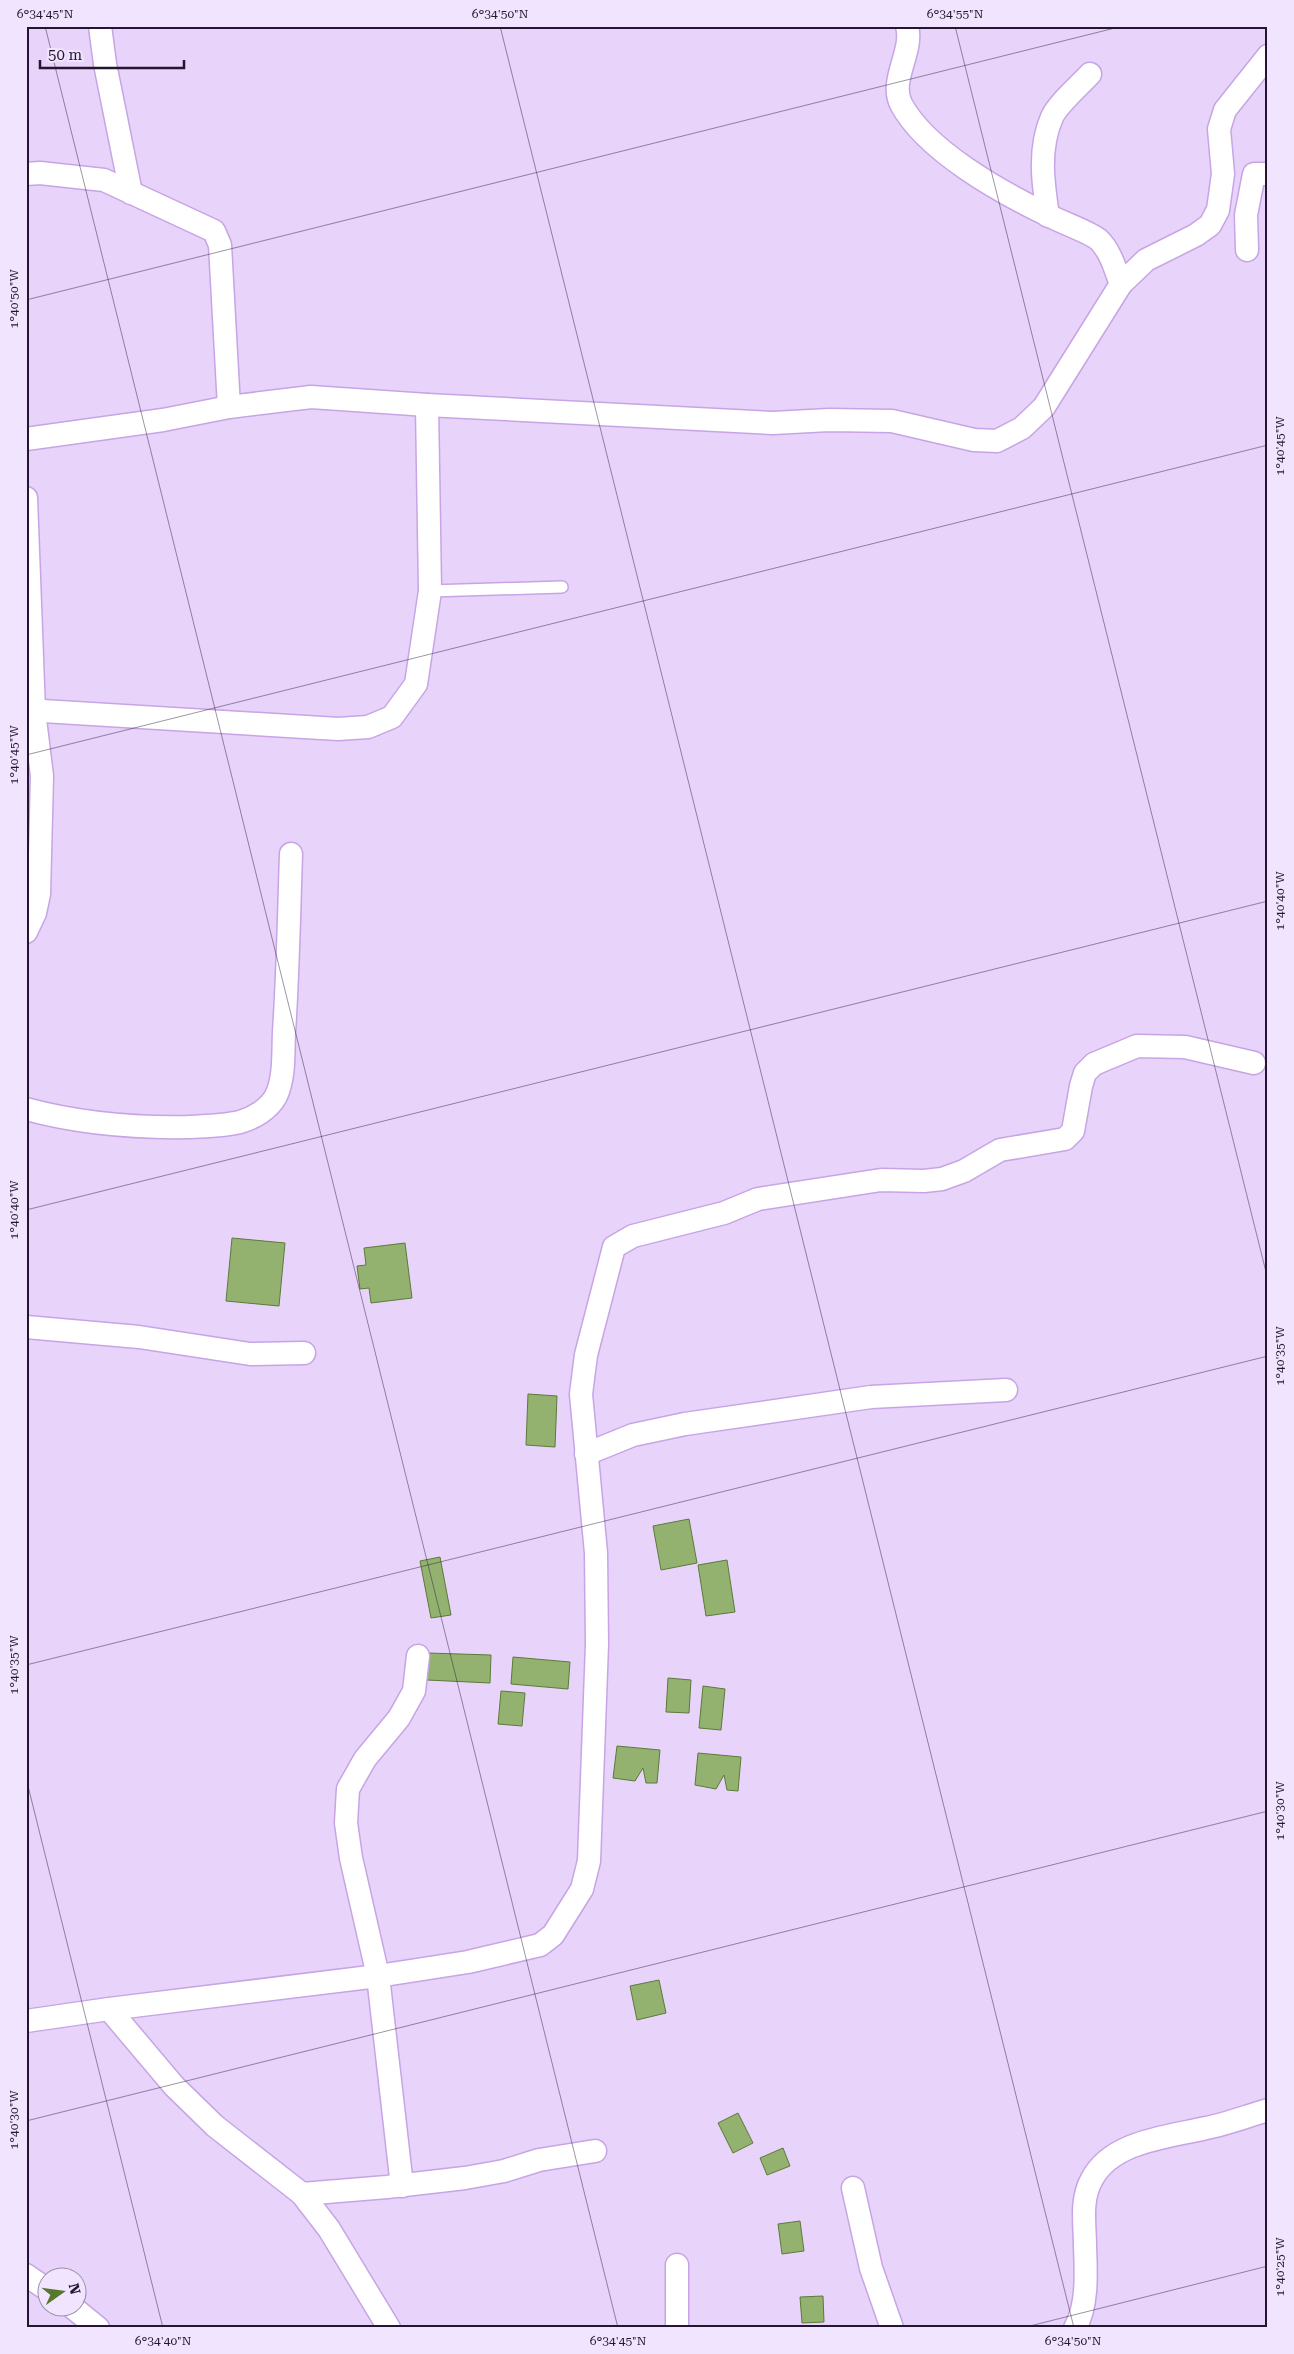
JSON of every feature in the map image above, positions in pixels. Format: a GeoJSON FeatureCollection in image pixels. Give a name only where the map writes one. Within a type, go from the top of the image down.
{"type":"FeatureCollection","features":[{"type":"Feature","properties":{"kind":"street"},"geometry":{"type":"LineString","coordinates":[[100,26],[105,64],[131,193]]}},
{"type":"Feature","properties":{"kind":"street"},"geometry":{"type":"LineString","coordinates":[[907,26],[909,33],[898,86],[901,103],[919,128],[959,164],[1004,193],[1098,239],[1111,257],[1121,284]]}},
{"type":"Feature","properties":{"kind":"street"},"geometry":{"type":"LineString","coordinates":[[26,439],[164,420],[229,407],[311,397],[773,423],[829,420],[892,421],[974,440],[997,441],[1022,428],[1044,407],[1121,284],[1146,260],[1196,235],[1210,225],[1218,210],[1223,174],[1219,129],[1225,110],[1268,56]]}},
{"type":"Feature","properties":{"kind":"street"},"geometry":{"type":"LineString","coordinates":[[1048,216],[1042,174],[1046,138],[1052,116],[1090,74]]}},
{"type":"Feature","properties":{"kind":"street"},"geometry":{"type":"LineString","coordinates":[[26,174],[40,173],[104,180],[214,232],[220,245],[229,407]]}},
{"type":"Feature","properties":{"kind":"street"},"geometry":{"type":"LineString","coordinates":[[1247,250],[1246,215],[1254,174],[1268,174]]}},
{"type":"Feature","properties":{"kind":"street"},"geometry":{"type":"LineString","coordinates":[[30,710],[338,729],[368,727],[392,717],[416,684],[430,591],[427,405]]}},
{"type":"Feature","properties":{"kind":"street"},"geometry":{"type":"LineString","coordinates":[[26,498],[30,710],[42,776],[39,894],[26,932]]}},
{"type":"Feature","properties":{"kind":"street"},"geometry":{"type":"LineString","coordinates":[[26,1109],[59,1117],[105,1124],[163,1127],[209,1126],[241,1122],[263,1112],[276,1096],[282,1073],[287,997],[291,854]]}},
{"type":"Feature","properties":{"kind":"street"},"geometry":{"type":"LineString","coordinates":[[26,2021],[378,1976],[468,1962],[540,1945],[553,1935],[582,1889],[589,1861],[597,1644],[596,1553],[581,1394],[586,1356],[614,1247],[633,1236],[724,1213],[758,1199],[881,1180],[924,1181],[942,1178],[964,1171],[1000,1150],[1065,1139],[1073,1131],[1081,1086],[1086,1073],[1094,1064],[1137,1046],[1185,1047],[1254,1063]]}},
{"type":"Feature","properties":{"kind":"street"},"geometry":{"type":"LineString","coordinates":[[26,1327],[139,1337],[250,1354],[304,1353]]}},
{"type":"Feature","properties":{"kind":"street"},"geometry":{"type":"LineString","coordinates":[[586,1454],[633,1435],[685,1424],[871,1397],[930,1392],[1006,1390]]}},
{"type":"Feature","properties":{"kind":"street"},"geometry":{"type":"LineString","coordinates":[[402,2186],[378,1976],[351,1858],[346,1822],[348,1789],[365,1759],[399,1718],[414,1691],[418,1656]]}},
{"type":"Feature","properties":{"kind":"street"},"geometry":{"type":"LineString","coordinates":[[109,2009],[174,2086],[215,2126],[302,2194],[329,2229],[389,2328]]}},
{"type":"Feature","properties":{"kind":"street"},"geometry":{"type":"LineString","coordinates":[[1074,2328],[1081,2317],[1086,2269],[1083,2204],[1092,2179],[1103,2166],[1109,2160],[1142,2142],[1206,2128],[1268,2110]]}},
{"type":"Feature","properties":{"kind":"street"},"geometry":{"type":"LineString","coordinates":[[302,2194],[402,2186],[484,2174],[539,2160],[595,2151]]}},
{"type":"Feature","properties":{"kind":"street"},"geometry":{"type":"LineString","coordinates":[[853,2188],[871,2268],[892,2328]]}},
{"type":"Feature","properties":{"kind":"street"},"geometry":{"type":"LineString","coordinates":[[677,2265],[675,2319],[677,2328]]}},
{"type":"Feature","properties":{"kind":"street"},"geometry":{"type":"LineString","coordinates":[[26,2275],[38,2283]]}},
{"type":"Feature","properties":{"kind":"street"},"geometry":{"type":"LineString","coordinates":[[83,2316],[98,2328]]}},
{"type":"Feature","properties":{"kind":"lane"},"geometry":{"type":"LineString","coordinates":[[430,591],[562,587]]}},
{"type":"Feature","properties":{"kind":"building"},"geometry":{"type":"Polygon","coordinates":[[[232,1238],[285,1243],[279,1306],[226,1301],[232,1238]]]}},
{"type":"Feature","properties":{"kind":"building"},"geometry":{"type":"Polygon","coordinates":[[[405,1243],[412,1298],[371,1303],[369,1288],[360,1289],[357,1266],[366,1265],[364,1248],[405,1243]]]}},
{"type":"Feature","properties":{"kind":"building"},"geometry":{"type":"Polygon","coordinates":[[[528,1394],[557,1396],[555,1447],[526,1445],[528,1394]]]}},
{"type":"Feature","properties":{"kind":"building"},"geometry":{"type":"Polygon","coordinates":[[[689,1519],[697,1563],[661,1570],[653,1526],[689,1519]]]}},
{"type":"Feature","properties":{"kind":"building"},"geometry":{"type":"Polygon","coordinates":[[[440,1557],[451,1615],[431,1618],[420,1561],[440,1557]]]}},
{"type":"Feature","properties":{"kind":"building"},"geometry":{"type":"Polygon","coordinates":[[[727,1560],[735,1612],[706,1616],[698,1565],[727,1560]]]}},
{"type":"Feature","properties":{"kind":"building"},"geometry":{"type":"Polygon","coordinates":[[[428,1653],[491,1655],[490,1683],[427,1680],[428,1653]]]}},
{"type":"Feature","properties":{"kind":"building"},"geometry":{"type":"Polygon","coordinates":[[[513,1657],[570,1662],[568,1689],[511,1684],[513,1657]]]}},
{"type":"Feature","properties":{"kind":"building"},"geometry":{"type":"Polygon","coordinates":[[[668,1678],[691,1680],[689,1713],[666,1712],[668,1678]]]}},
{"type":"Feature","properties":{"kind":"building"},"geometry":{"type":"Polygon","coordinates":[[[703,1686],[725,1689],[721,1730],[699,1728],[703,1686]]]}},
{"type":"Feature","properties":{"kind":"building"},"geometry":{"type":"Polygon","coordinates":[[[501,1691],[525,1693],[522,1726],[498,1724],[501,1691]]]}},
{"type":"Feature","properties":{"kind":"building"},"geometry":{"type":"Polygon","coordinates":[[[617,1746],[660,1750],[657,1783],[646,1783],[643,1768],[635,1781],[613,1778],[617,1746]]]}},
{"type":"Feature","properties":{"kind":"building"},"geometry":{"type":"Polygon","coordinates":[[[698,1753],[741,1757],[738,1791],[727,1790],[724,1775],[716,1789],[695,1785],[698,1753]]]}},
{"type":"Feature","properties":{"kind":"building"},"geometry":{"type":"Polygon","coordinates":[[[659,1980],[666,2013],[637,2020],[630,1986],[659,1980]]]}},
{"type":"Feature","properties":{"kind":"building"},"geometry":{"type":"Polygon","coordinates":[[[738,2113],[753,2143],[733,2153],[718,2123],[738,2113]]]}},
{"type":"Feature","properties":{"kind":"building"},"geometry":{"type":"Polygon","coordinates":[[[783,2148],[790,2166],[767,2175],[760,2158],[783,2148]]]}},
{"type":"Feature","properties":{"kind":"building"},"geometry":{"type":"Polygon","coordinates":[[[800,2221],[804,2251],[782,2254],[778,2224],[800,2221]]]}},
{"type":"Feature","properties":{"kind":"building"},"geometry":{"type":"Polygon","coordinates":[[[823,2296],[824,2322],[802,2323],[800,2297],[823,2296]]]}}]}
